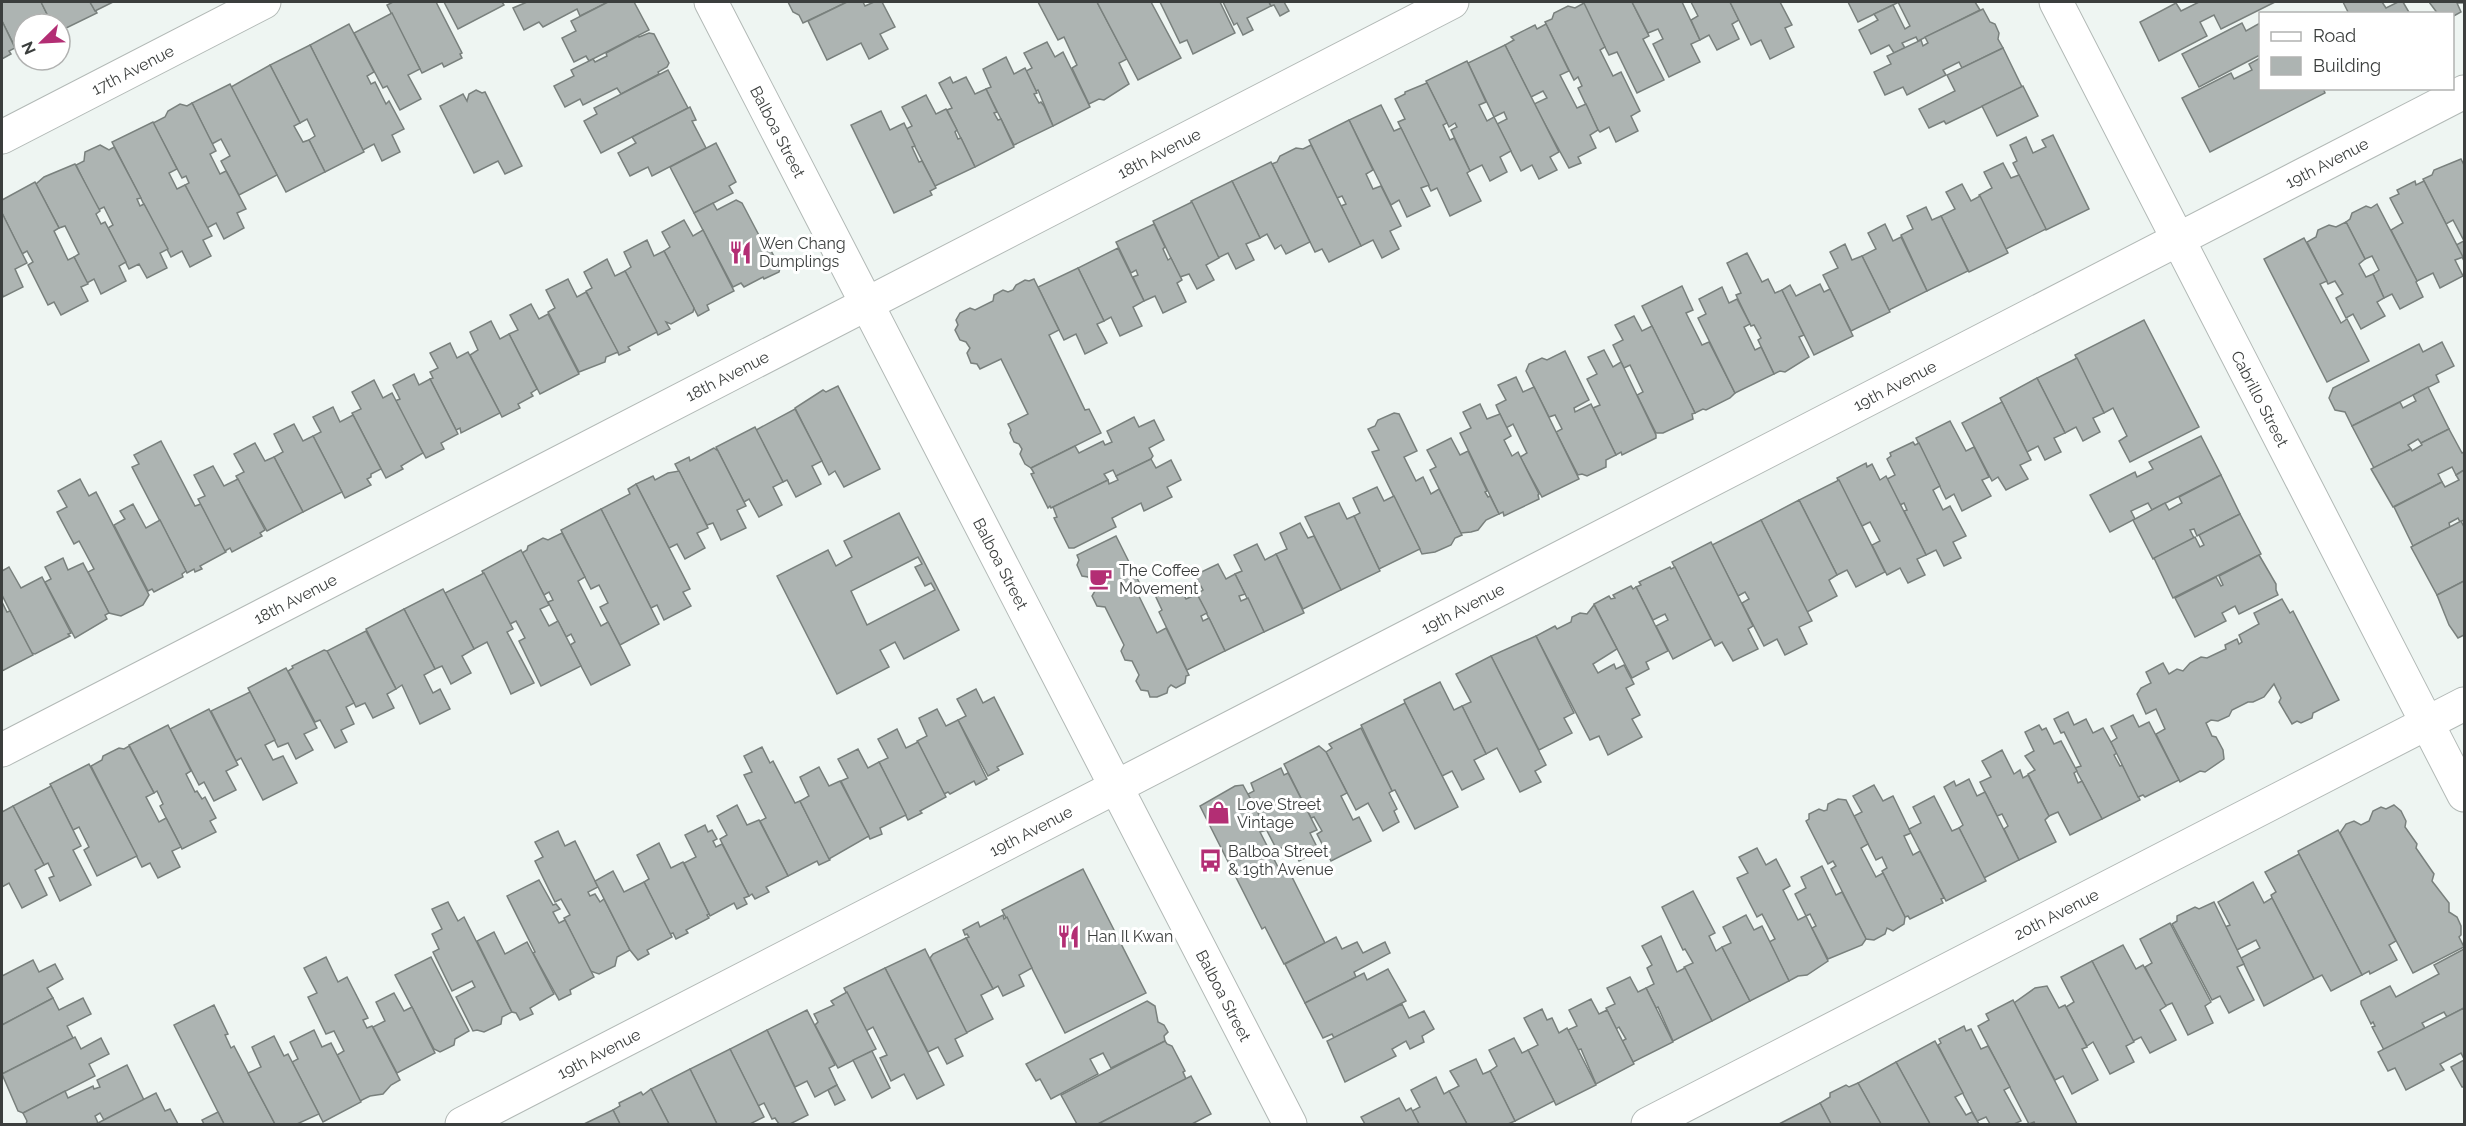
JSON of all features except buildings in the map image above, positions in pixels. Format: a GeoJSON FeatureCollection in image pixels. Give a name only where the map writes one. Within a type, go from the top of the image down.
{"type":"FeatureCollection","features":[{"type":"Feature","properties":{"kind":"street","name":"17th Avenue"},"geometry":{"type":"LineString","coordinates":[[2,136],[264,2]]}},
{"type":"Feature","properties":{"kind":"street","name":"Balboa Street"},"geometry":{"type":"LineString","coordinates":[[711,2],[1290,1125]]}},
{"type":"Feature","properties":{"kind":"street","name":"18th Avenue"},"geometry":{"type":"LineString","coordinates":[[2,750],[1452,2]]}},
{"type":"Feature","properties":{"kind":"street","name":"Cabrillo Street"},"geometry":{"type":"LineString","coordinates":[[2055,2],[2464,795]]}},
{"type":"Feature","properties":{"kind":"street","name":"19th Avenue"},"geometry":{"type":"LineString","coordinates":[[462,1125],[2464,92]]}},
{"type":"Feature","properties":{"kind":"street","name":"20th Avenue"},"geometry":{"type":"LineString","coordinates":[[1648,1125],[2464,704]]}},
{"type":"Feature","properties":{"kind":"place","name":"Wen Chang Dumplings"},"geometry":{"type":"Point","coordinates":[741,252]}},
{"type":"Feature","properties":{"kind":"place","name":"The Coffee Movement"},"geometry":{"type":"Point","coordinates":[1101,579]}},
{"type":"Feature","properties":{"kind":"place","name":"Love Street Vintage"},"geometry":{"type":"Point","coordinates":[1219,813]}},
{"type":"Feature","properties":{"kind":"place","name":"Balboa Street & 19th Avenue"},"geometry":{"type":"Point","coordinates":[1210,860]}},
{"type":"Feature","properties":{"kind":"place","name":"Han Il Kwan"},"geometry":{"type":"Point","coordinates":[1069,936]}}]}
